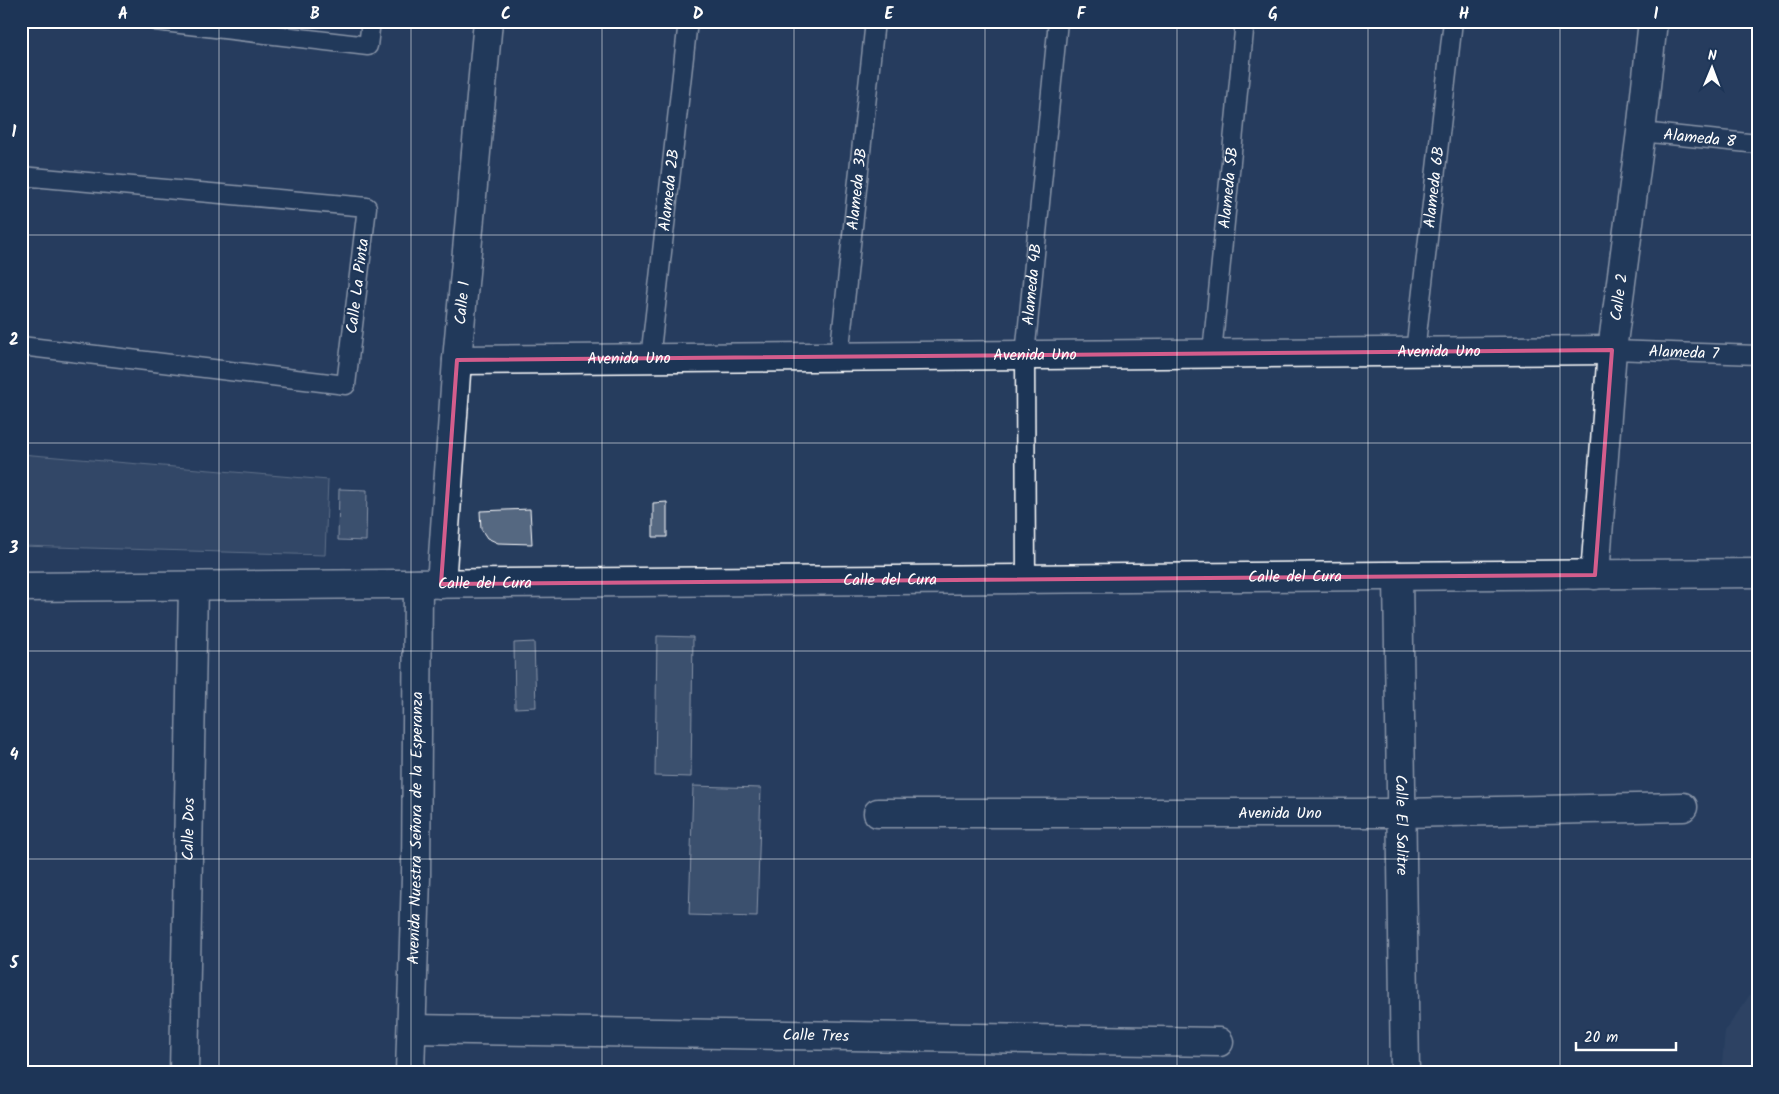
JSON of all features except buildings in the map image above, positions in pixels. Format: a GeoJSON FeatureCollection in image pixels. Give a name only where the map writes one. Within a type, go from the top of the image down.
{"type":"FeatureCollection","features":[{"type":"Feature","properties":{"kind":"street","name":"Calle 1"},"geometry":{"type":"LineString","coordinates":[[429,584],[457,360],[488,21]]}},
{"type":"Feature","properties":{"kind":"street","name":"Calle 2"},"geometry":{"type":"LineString","coordinates":[[1595,575],[1612,350],[1641,132],[1653,21]]}},
{"type":"Feature","properties":{"kind":"street","name":"Avenida Uno"},"geometry":{"type":"LineString","coordinates":[[457,360],[1612,350]]}},
{"type":"Feature","properties":{"kind":"street","name":"Calle del Cura"},"geometry":{"type":"LineString","coordinates":[[21,587],[1758,573]]}},
{"type":"Feature","properties":{"kind":"street","name":"Calle El Salitre"},"geometry":{"type":"LineString","coordinates":[[1398,576],[1404,1073]]}},
{"type":"Feature","properties":{"kind":"street","name":"Avenida Nuestra Señora de la Esperanza"},"geometry":{"type":"LineString","coordinates":[[410,1073],[416,867],[429,584]]}},
{"type":"Feature","properties":{"kind":"street","name":"Calle Dos"},"geometry":{"type":"LineString","coordinates":[[184,1073],[193,586]]}},
{"type":"Feature","properties":{"kind":"street","name":"Avenida Uno"},"geometry":{"type":"LineString","coordinates":[[878,813],[1402,813],[1683,807]]}},
{"type":"Feature","properties":{"kind":"street","name":"Calle Tres"},"geometry":{"type":"LineString","coordinates":[[412,1029],[1219,1042]]}},
{"type":"Feature","properties":{"kind":"lane"},"geometry":{"type":"LineString","coordinates":[[154,21],[368,46],[371,21]]}},
{"type":"Feature","properties":{"kind":"lane","name":"Alameda 2B"},"geometry":{"type":"LineString","coordinates":[[650,359],[688,21]]}},
{"type":"Feature","properties":{"kind":"lane","name":"Alameda 3B"},"geometry":{"type":"LineString","coordinates":[[838,357],[875,21]]}},
{"type":"Feature","properties":{"kind":"lane","name":"Alameda 4B"},"geometry":{"type":"LineString","coordinates":[[1026,579],[1025,355],[1058,21]]}},
{"type":"Feature","properties":{"kind":"lane","name":"Alameda 5B"},"geometry":{"type":"LineString","coordinates":[[1212,353],[1246,21]]}},
{"type":"Feature","properties":{"kind":"lane","name":"Alameda 6B"},"geometry":{"type":"LineString","coordinates":[[1415,352],[1453,21]]}},
{"type":"Feature","properties":{"kind":"lane","name":"Alameda 8"},"geometry":{"type":"LineString","coordinates":[[1641,132],[1758,144]]}},
{"type":"Feature","properties":{"kind":"lane","name":"Calle La Pinta"},"geometry":{"type":"LineString","coordinates":[[21,176],[367,207],[346,385],[21,346]]}},
{"type":"Feature","properties":{"kind":"lane","name":"Alameda 7"},"geometry":{"type":"LineString","coordinates":[[1612,350],[1758,355]]}},
{"type":"Feature","properties":{"kind":"highlighted area"},"geometry":{"type":"Polygon","coordinates":[[[1612,350],[1595,575],[441,584],[457,360],[1612,350]]]}},
{"type":"Feature","properties":{"kind":"shaded area"},"geometry":{"type":"Polygon","coordinates":[[[21,454],[328,480],[325,555],[21,546],[21,454]]]}},
{"type":"Feature","properties":{"kind":"shaded area"},"geometry":{"type":"Polygon","coordinates":[[[1758,983],[1758,1073],[1721,1073],[1725,1031],[1758,983]]]}}]}
